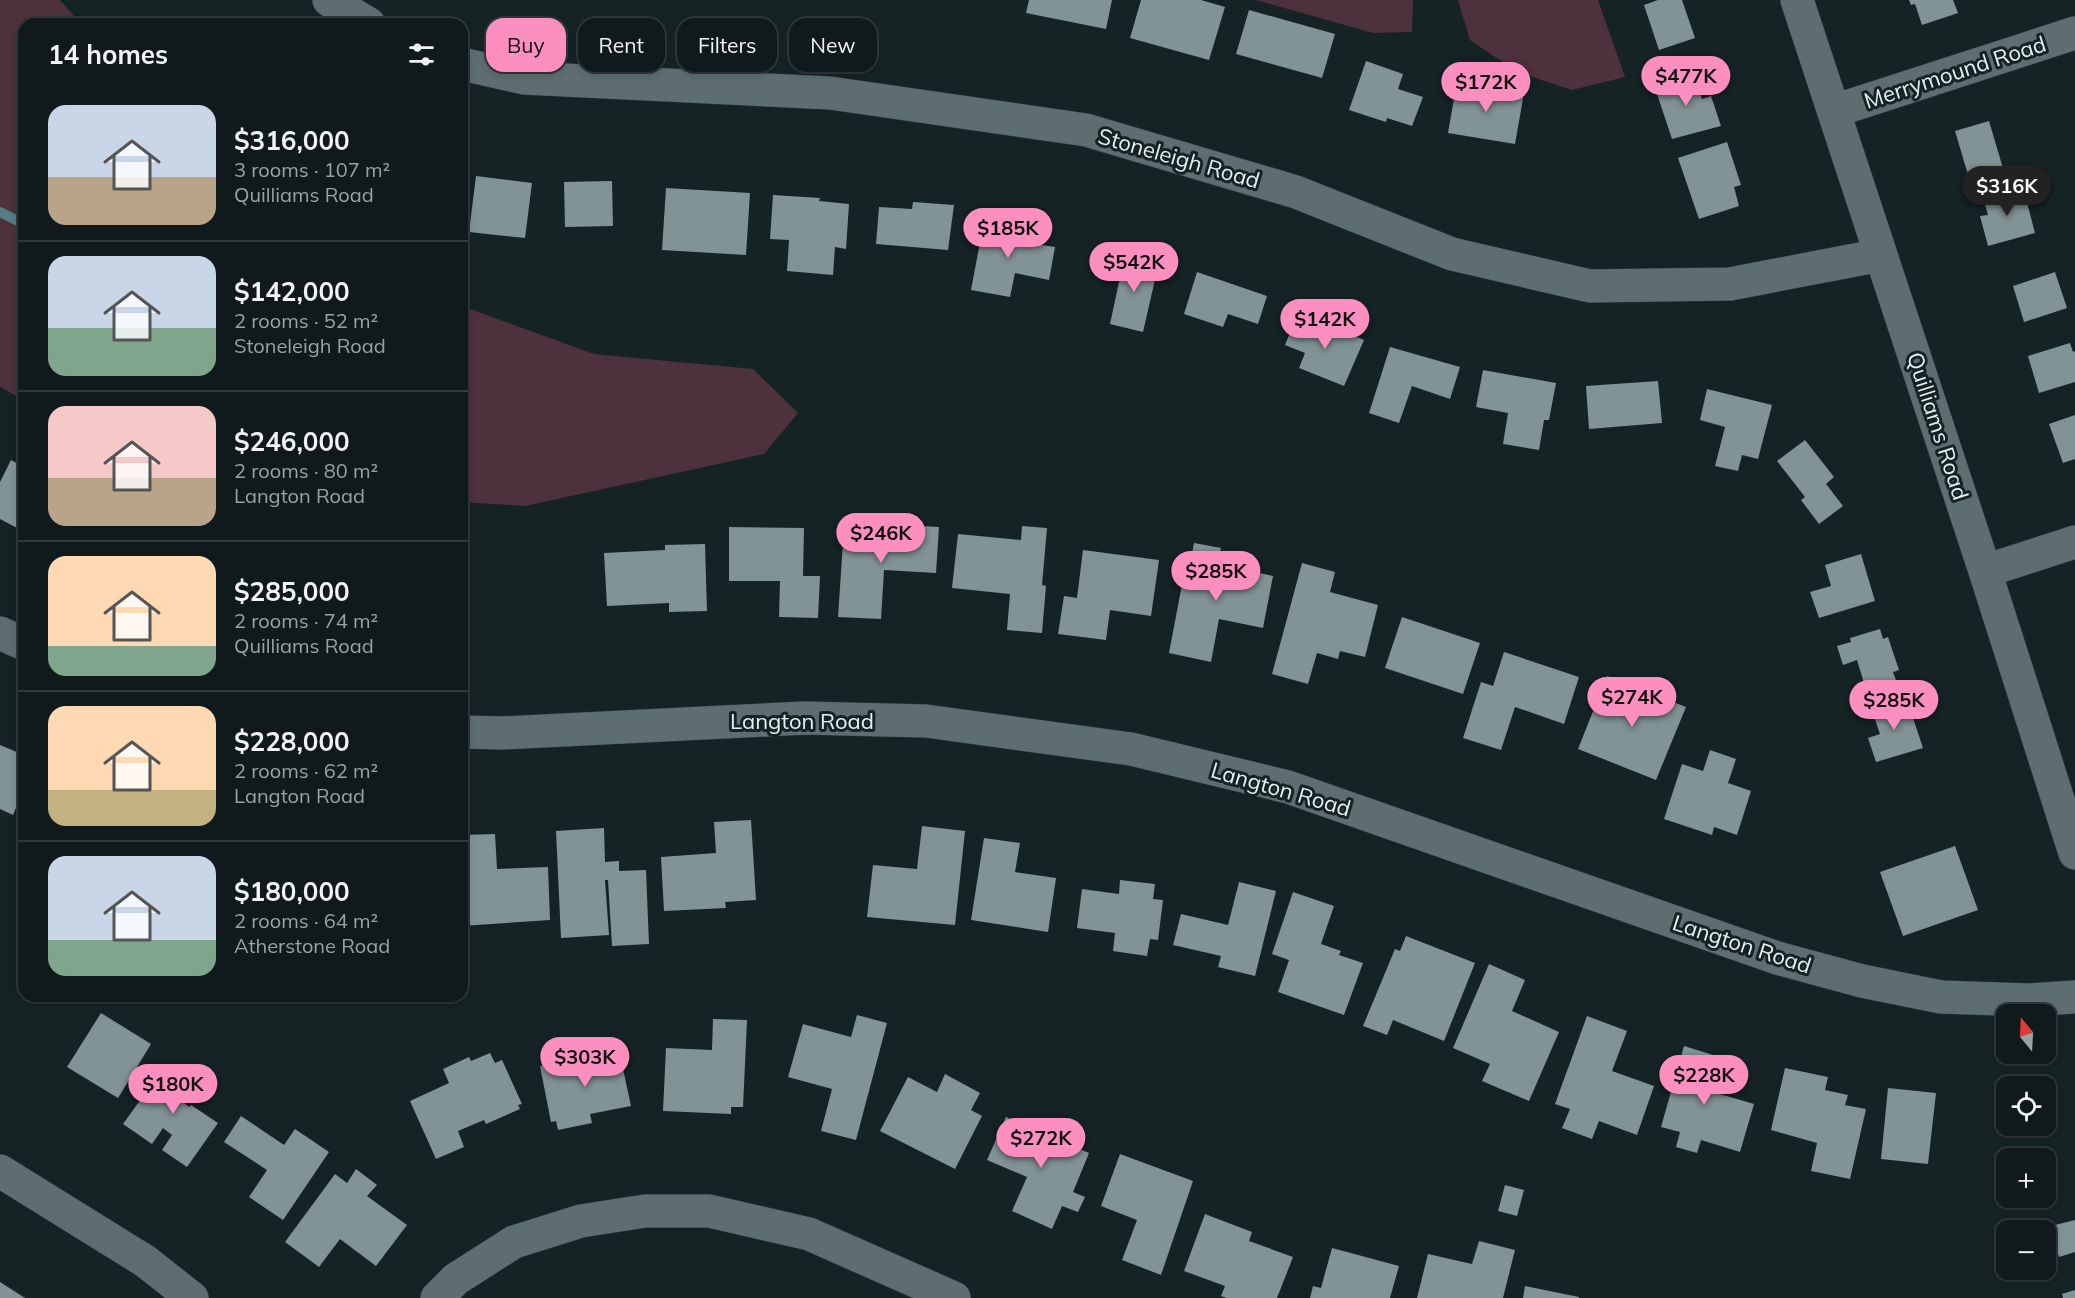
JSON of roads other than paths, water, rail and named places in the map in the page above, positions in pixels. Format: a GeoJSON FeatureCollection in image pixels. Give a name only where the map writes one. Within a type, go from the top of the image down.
{"type":"FeatureCollection","features":[{"type":"Feature","properties":{"kind":"street"},"geometry":{"type":"LineString","coordinates":[[329,0],[359,18]]}},
{"type":"Feature","properties":{"kind":"street","name":"Quilliams Road"},"geometry":{"type":"LineString","coordinates":[[1797,0],[1985,571],[2075,853]]}},
{"type":"Feature","properties":{"kind":"street","name":"Merrymound Road"},"geometry":{"type":"LineString","coordinates":[[1834,111],[2075,33]]}},
{"type":"Feature","properties":{"kind":"street","name":"Stoneleigh Road"},"geometry":{"type":"LineString","coordinates":[[468,65],[524,78],[830,93],[1086,130],[1296,192],[1452,254],[1590,286],[1730,284],[1881,255]]}},
{"type":"Feature","properties":{"kind":"street"},"geometry":{"type":"LineString","coordinates":[[1985,571],[2075,542]]}},
{"type":"Feature","properties":{"kind":"street"},"geometry":{"type":"LineString","coordinates":[[0,633],[18,641]]}},
{"type":"Feature","properties":{"kind":"street","name":"Langton Road"},"geometry":{"type":"LineString","coordinates":[[468,732],[502,733],[805,718],[904,721],[1131,749],[1288,787],[1777,958],[1862,981],[1941,997],[2029,1000],[2075,998]]}},
{"type":"Feature","properties":{"kind":"street"},"geometry":{"type":"LineString","coordinates":[[0,1171],[145,1261],[192,1298]]}},
{"type":"Feature","properties":{"kind":"street"},"geometry":{"type":"LineString","coordinates":[[437,1298],[456,1279],[514,1242],[581,1221],[645,1211],[709,1211],[809,1234],[954,1298]]}},
{"type":"Feature","properties":{"kind":"waterway"},"geometry":{"type":"LineString","coordinates":[[0,212],[18,221]]}}]}
